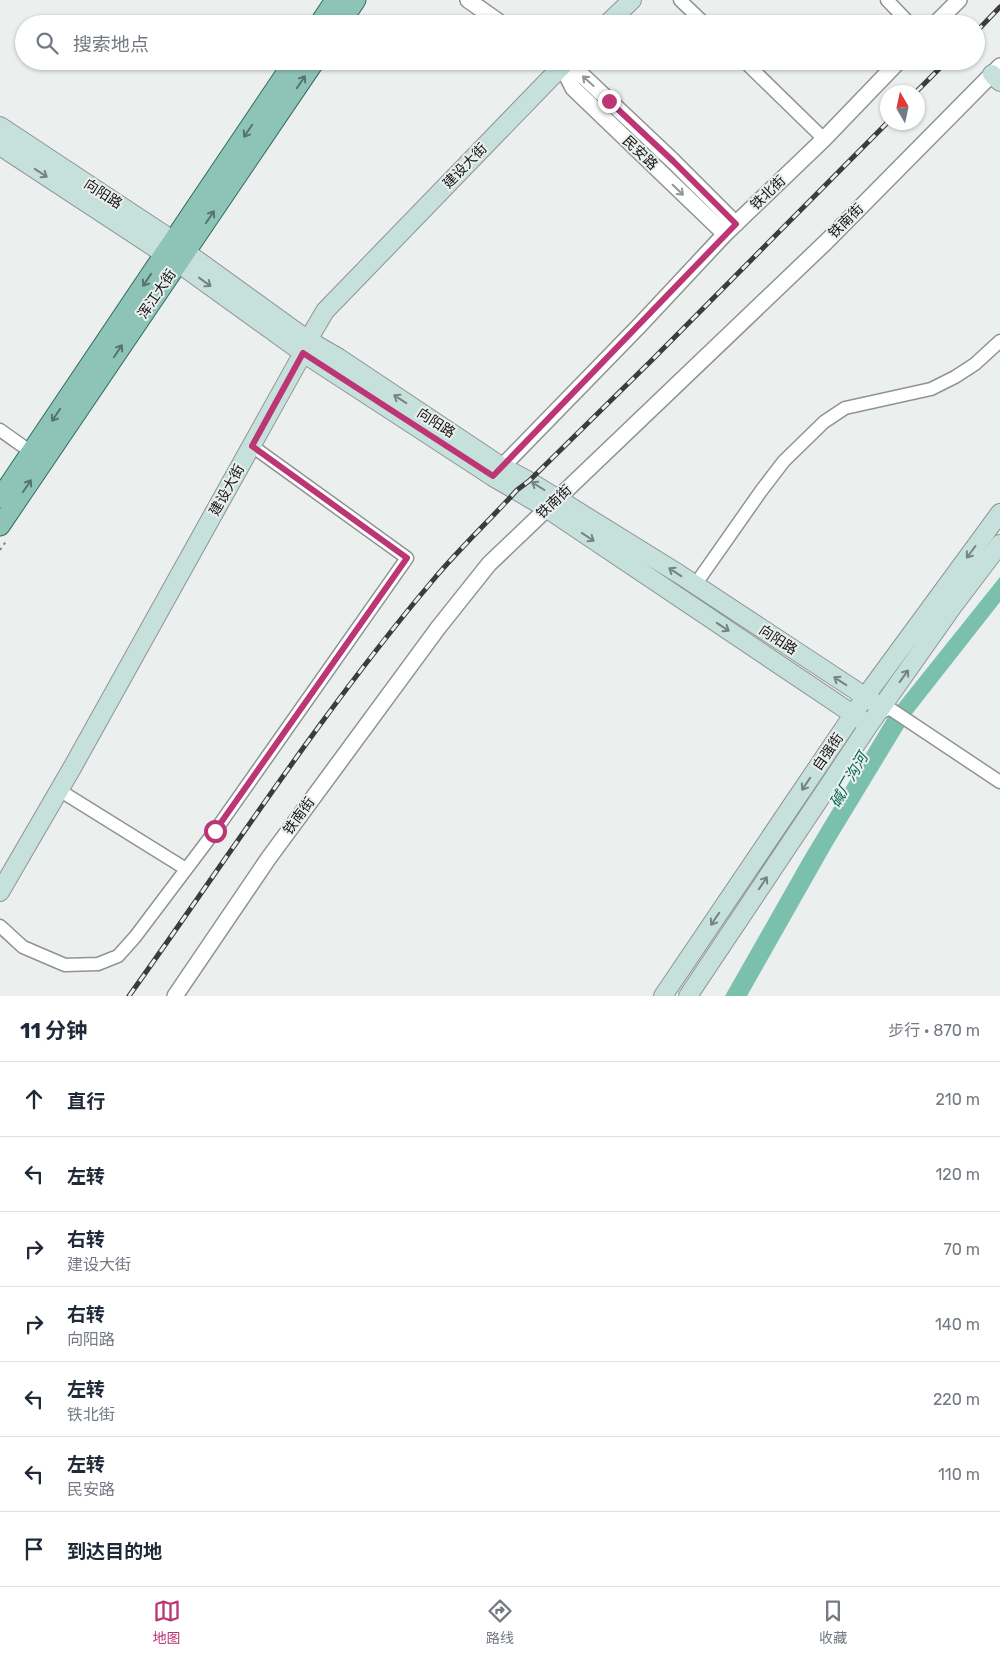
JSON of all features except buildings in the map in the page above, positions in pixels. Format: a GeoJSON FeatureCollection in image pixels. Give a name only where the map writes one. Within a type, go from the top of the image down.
{"type":"FeatureCollection","features":[{"type":"Feature","properties":{"kind":"main road"},"geometry":{"type":"LineString","coordinates":[[325,15],[335,0]]}},
{"type":"Feature","properties":{"kind":"main road"},"geometry":{"type":"LineString","coordinates":[[346,15],[356,0]]}},
{"type":"Feature","properties":{"kind":"main road"},"geometry":{"type":"LineString","coordinates":[[616,15],[632,0]]}},
{"type":"Feature","properties":{"kind":"main road","name":"浑江大街"},"geometry":{"type":"LineString","coordinates":[[0,526],[176,253],[288,70]]}},
{"type":"Feature","properties":{"kind":"main road","name":"浑江大街"},"geometry":{"type":"LineString","coordinates":[[0,498],[31,452],[308,70]]}},
{"type":"Feature","properties":{"kind":"main road","name":"建设大街"},"geometry":{"type":"LineString","coordinates":[[0,892],[252,446],[325,311],[555,70]]}},
{"type":"Feature","properties":{"kind":"main road","name":"向阳路"},"geometry":{"type":"LineString","coordinates":[[0,126],[306,347],[339,358],[497,471],[695,585],[865,697],[874,714]]}},
{"type":"Feature","properties":{"kind":"main road","name":"向阳路"},"geometry":{"type":"LineString","coordinates":[[0,146],[176,253]]}},
{"type":"Feature","properties":{"kind":"main road","name":"向阳路"},"geometry":{"type":"LineString","coordinates":[[552,504],[874,714]]}},
{"type":"Feature","properties":{"kind":"main road"},"geometry":{"type":"LineString","coordinates":[[865,697],[1000,513]]}},
{"type":"Feature","properties":{"kind":"main road","name":"自强街"},"geometry":{"type":"LineString","coordinates":[[663,996],[1000,544]]}},
{"type":"Feature","properties":{"kind":"main road","name":"自强街"},"geometry":{"type":"LineString","coordinates":[[688,996],[874,714]]}},
{"type":"Feature","properties":{"kind":"street"},"geometry":{"type":"LineString","coordinates":[[468,0],[489,15]]}},
{"type":"Feature","properties":{"kind":"street"},"geometry":{"type":"LineString","coordinates":[[680,0],[696,15]]}},
{"type":"Feature","properties":{"kind":"street"},"geometry":{"type":"LineString","coordinates":[[887,0],[901,15]]}},
{"type":"Feature","properties":{"kind":"street"},"geometry":{"type":"LineString","coordinates":[[944,15],[959,0]]}},
{"type":"Feature","properties":{"kind":"street","name":"民安路"},"geometry":{"type":"LineString","coordinates":[[573,70],[583,76],[673,161],[730,229]]}},
{"type":"Feature","properties":{"kind":"street"},"geometry":{"type":"LineString","coordinates":[[753,70],[824,139]]}},
{"type":"Feature","properties":{"kind":"street","name":"铁北街"},"geometry":{"type":"LineString","coordinates":[[497,471],[639,326],[730,229],[824,139],[890,70]]}},
{"type":"Feature","properties":{"kind":"street","name":"铁南街"},"geometry":{"type":"LineString","coordinates":[[175,996],[268,859],[438,628],[490,564],[827,241],[997,74]]}},
{"type":"Feature","properties":{"kind":"street"},"geometry":{"type":"LineString","coordinates":[[695,585],[778,468],[824,422],[846,408],[931,389],[975,364],[1000,340]]}},
{"type":"Feature","properties":{"kind":"street"},"geometry":{"type":"LineString","coordinates":[[0,430],[31,452]]}},
{"type":"Feature","properties":{"kind":"street"},"geometry":{"type":"LineString","coordinates":[[0,926],[23,947],[65,965],[98,964],[118,956],[135,937],[186,869],[407,558],[252,446]]}},
{"type":"Feature","properties":{"kind":"street"},"geometry":{"type":"LineString","coordinates":[[874,714],[910,723],[1000,782]]}},
{"type":"Feature","properties":{"kind":"street"},"geometry":{"type":"LineString","coordinates":[[59,790],[186,869]]}},
{"type":"Feature","properties":{"kind":"shaded area","name":"碱厂沟河"},"geometry":{"type":"Polygon","coordinates":[[[1000,577],[1000,602],[912,714],[832,846],[747,996],[725,996],[804,857],[888,717],[1000,577]]]}},
{"type":"Feature","properties":{"kind":"railway"},"geometry":{"type":"LineString","coordinates":[[985,23],[1000,7]]}},
{"type":"Feature","properties":{"kind":"railway"},"geometry":{"type":"LineString","coordinates":[[923,85],[938,70]]}},
{"type":"Feature","properties":{"kind":"railway"},"geometry":{"type":"LineString","coordinates":[[129,996],[315,732],[393,629],[444,568],[517,490],[529,481],[653,359],[880,130]]}},
{"type":"Feature","properties":{"kind":"route"},"geometry":{"type":"LineString","coordinates":[[215,831],[407,558],[252,446],[303,353],[493,476],[736,224],[609,101]]}}]}
